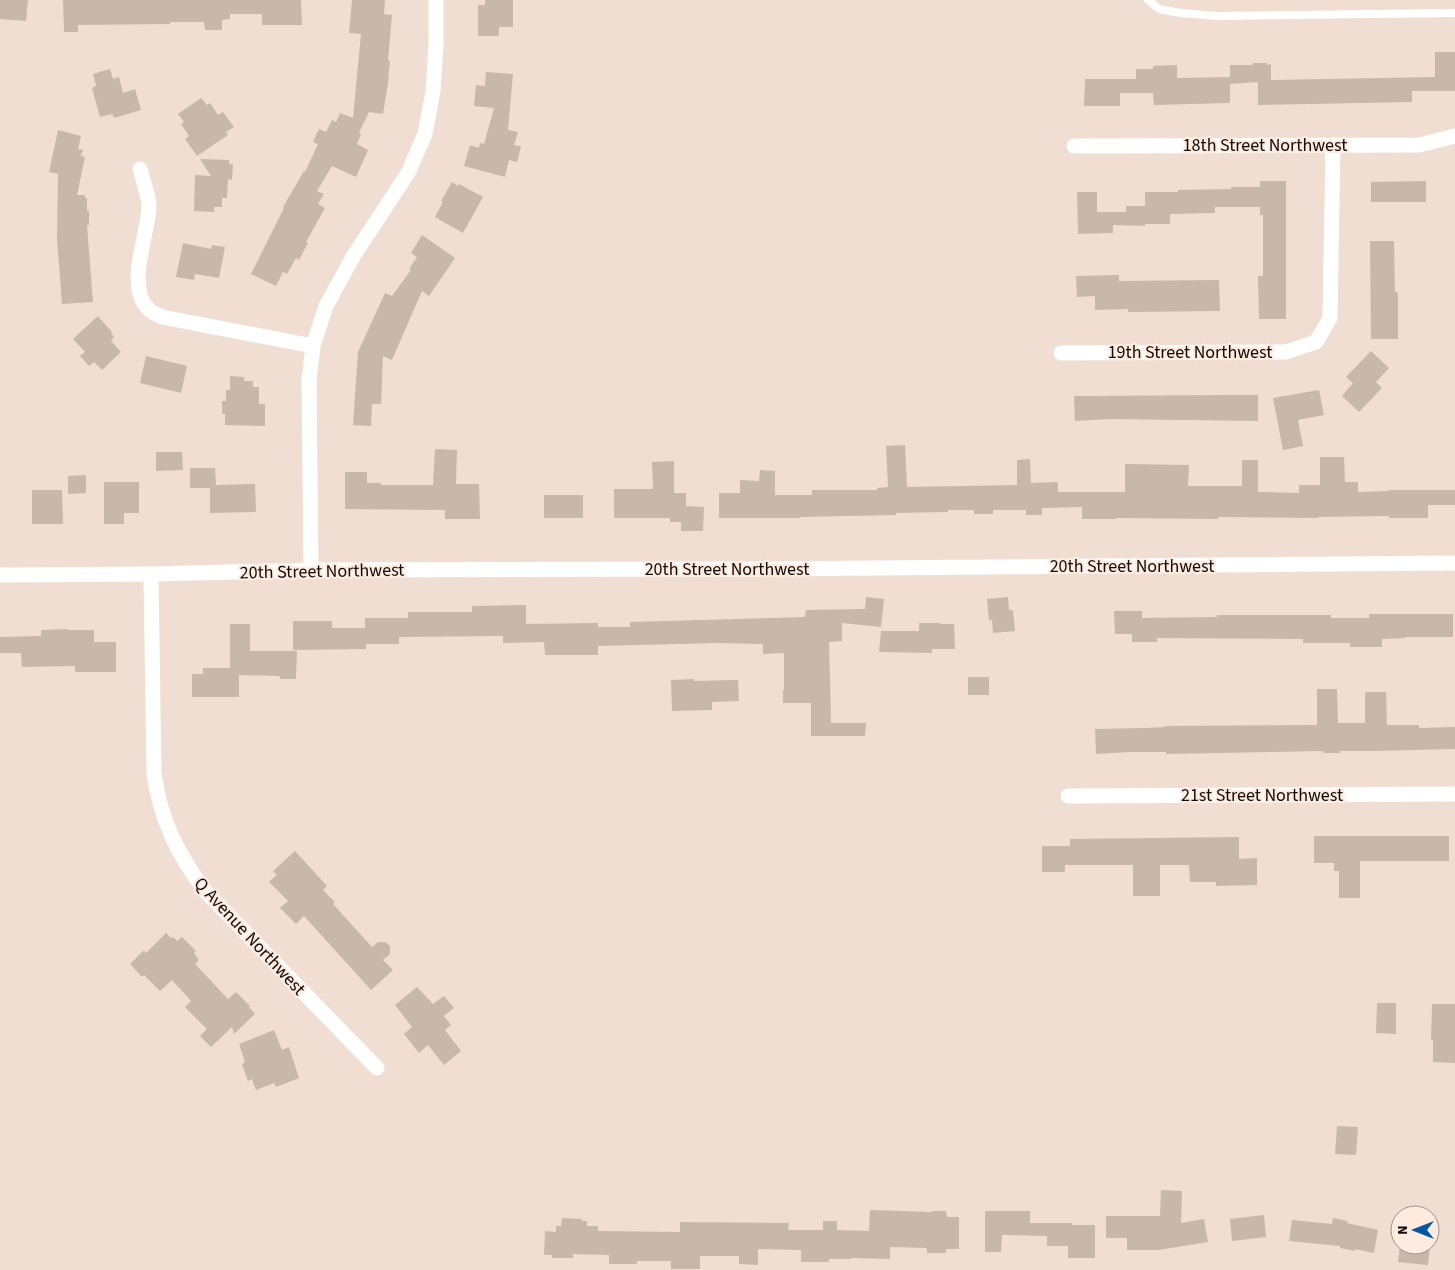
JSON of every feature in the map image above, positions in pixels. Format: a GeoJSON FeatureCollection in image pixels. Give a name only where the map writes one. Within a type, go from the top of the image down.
{"type":"FeatureCollection","features":[{"type":"Feature","properties":{"kind":"street"},"geometry":{"type":"LineString","coordinates":[[311,570],[309,380],[313,346],[326,306],[354,255],[408,173],[425,134],[434,91],[436,0]]}},
{"type":"Feature","properties":{"kind":"street","name":"18th Street Northwest"},"geometry":{"type":"LineString","coordinates":[[1074,146],[1419,145],[1455,136]]}},
{"type":"Feature","properties":{"kind":"street","name":"19th Street Northwest"},"geometry":{"type":"LineString","coordinates":[[1062,353],[1286,352],[1316,342],[1330,318],[1332,145]]}},
{"type":"Feature","properties":{"kind":"street"},"geometry":{"type":"LineString","coordinates":[[140,169],[149,206],[137,276],[139,290],[144,302],[151,311],[162,317],[313,346]]}},
{"type":"Feature","properties":{"kind":"street","name":"20th Street Northwest"},"geometry":{"type":"LineString","coordinates":[[0,575],[311,570],[753,569],[1455,563]]}},
{"type":"Feature","properties":{"kind":"street","name":"Q Avenue Northwest"},"geometry":{"type":"LineString","coordinates":[[151,574],[154,774],[164,818],[174,844],[189,870],[205,891],[377,1068]]}},
{"type":"Feature","properties":{"kind":"street","name":"21st Street Northwest"},"geometry":{"type":"LineString","coordinates":[[1068,796],[1455,794]]}},
{"type":"Feature","properties":{"kind":"lane"},"geometry":{"type":"LineString","coordinates":[[1148,0],[1159,9],[1180,14],[1219,16],[1455,13]]}},
{"type":"Feature","properties":{"kind":"building"},"geometry":{"type":"Polygon","coordinates":[[[0,0],[28,0],[26,21],[0,19],[0,0]]]}},
{"type":"Feature","properties":{"kind":"building"},"geometry":{"type":"Polygon","coordinates":[[[63,0],[301,0],[302,25],[262,25],[262,14],[230,14],[230,19],[222,20],[222,30],[205,30],[204,22],[170,22],[170,24],[78,25],[78,32],[64,32],[63,0]]]}},
{"type":"Feature","properties":{"kind":"building"},"geometry":{"type":"Polygon","coordinates":[[[352,0],[385,0],[384,14],[392,15],[388,60],[390,61],[389,77],[383,114],[369,112],[359,133],[361,134],[357,144],[368,150],[356,177],[332,166],[317,191],[324,194],[318,204],[325,208],[306,242],[308,243],[299,260],[296,258],[287,274],[283,272],[276,286],[251,274],[283,207],[305,172],[318,144],[313,142],[319,129],[326,132],[332,120],[336,122],[340,113],[353,118],[361,34],[349,33],[352,0]]]}},
{"type":"Feature","properties":{"kind":"building"},"geometry":{"type":"Polygon","coordinates":[[[485,0],[513,0],[513,27],[499,27],[499,36],[478,36],[478,5],[485,5],[485,0]]]}},
{"type":"Feature","properties":{"kind":"building"},"geometry":{"type":"Polygon","coordinates":[[[1435,52],[1455,52],[1455,91],[1412,91],[1412,102],[1258,105],[1258,82],[1230,84],[1230,103],[1154,105],[1153,93],[1120,93],[1120,106],[1084,106],[1085,79],[1136,79],[1136,69],[1153,69],[1153,66],[1177,65],[1177,78],[1230,77],[1230,65],[1253,65],[1253,63],[1271,64],[1271,80],[1435,77],[1435,52]]]}},
{"type":"Feature","properties":{"kind":"building"},"geometry":{"type":"Polygon","coordinates":[[[110,69],[113,79],[119,77],[123,93],[135,89],[141,110],[114,118],[112,114],[100,117],[92,88],[96,86],[93,74],[110,69]]]}},
{"type":"Feature","properties":{"kind":"building"},"geometry":{"type":"Polygon","coordinates":[[[486,72],[513,74],[508,130],[518,132],[514,145],[521,146],[517,162],[509,160],[505,177],[464,166],[470,145],[479,148],[480,143],[484,144],[494,108],[474,106],[476,85],[485,86],[486,72]]]}},
{"type":"Feature","properties":{"kind":"building"},"geometry":{"type":"Polygon","coordinates":[[[201,98],[207,105],[210,103],[218,115],[223,112],[234,127],[226,132],[228,135],[197,156],[185,139],[189,136],[181,124],[184,122],[178,114],[201,98]]]}},
{"type":"Feature","properties":{"kind":"building"},"geometry":{"type":"Polygon","coordinates":[[[58,130],[81,136],[78,149],[83,150],[81,156],[85,157],[77,195],[85,195],[85,198],[87,198],[87,211],[89,211],[89,225],[87,225],[93,302],[62,304],[57,239],[58,174],[49,172],[58,130]]]}},
{"type":"Feature","properties":{"kind":"building"},"geometry":{"type":"Polygon","coordinates":[[[200,159],[229,160],[229,164],[233,164],[232,180],[228,179],[227,198],[222,198],[222,207],[214,207],[214,212],[194,211],[195,175],[211,176],[200,159]]]}},
{"type":"Feature","properties":{"kind":"building"},"geometry":{"type":"Polygon","coordinates":[[[1260,181],[1286,181],[1286,319],[1259,319],[1258,276],[1263,276],[1263,215],[1260,215],[1260,207],[1215,207],[1215,213],[1170,214],[1170,224],[1145,224],[1145,226],[1113,225],[1113,233],[1078,234],[1077,192],[1097,192],[1097,212],[1126,212],[1126,206],[1145,206],[1145,192],[1260,187],[1260,181]]]}},
{"type":"Feature","properties":{"kind":"building"},"geometry":{"type":"Polygon","coordinates":[[[1426,181],[1426,202],[1371,202],[1371,182],[1426,181]]]}},
{"type":"Feature","properties":{"kind":"building"},"geometry":{"type":"Polygon","coordinates":[[[452,182],[483,197],[463,233],[435,217],[443,202],[441,201],[452,182]]]}},
{"type":"Feature","properties":{"kind":"building"},"geometry":{"type":"Polygon","coordinates":[[[422,235],[455,258],[429,296],[422,291],[392,360],[383,356],[381,404],[372,404],[371,426],[353,425],[358,352],[385,293],[392,296],[411,270],[409,269],[417,257],[411,253],[422,235]]]}},
{"type":"Feature","properties":{"kind":"building"},"geometry":{"type":"Polygon","coordinates":[[[1370,241],[1394,241],[1395,292],[1398,292],[1398,339],[1371,339],[1370,241]]]}},
{"type":"Feature","properties":{"kind":"building"},"geometry":{"type":"Polygon","coordinates":[[[183,243],[211,249],[212,245],[225,247],[219,278],[195,274],[194,280],[176,277],[183,243]]]}},
{"type":"Feature","properties":{"kind":"building"},"geometry":{"type":"Polygon","coordinates":[[[1119,275],[1119,281],[1219,280],[1220,311],[1128,312],[1128,309],[1095,310],[1095,296],[1077,297],[1076,276],[1119,275]]]}},
{"type":"Feature","properties":{"kind":"building"},"geometry":{"type":"Polygon","coordinates":[[[98,316],[112,332],[114,337],[111,341],[121,352],[102,370],[94,362],[89,366],[80,356],[85,352],[73,339],[98,316]]]}},
{"type":"Feature","properties":{"kind":"building"},"geometry":{"type":"Polygon","coordinates":[[[1371,351],[1389,368],[1376,382],[1382,388],[1359,412],[1342,396],[1353,383],[1346,377],[1371,351]]]}},
{"type":"Feature","properties":{"kind":"building"},"geometry":{"type":"Polygon","coordinates":[[[146,356],[187,366],[181,393],[140,383],[146,356]]]}},
{"type":"Feature","properties":{"kind":"building"},"geometry":{"type":"Polygon","coordinates":[[[230,376],[244,377],[244,381],[253,381],[253,387],[259,387],[259,404],[265,404],[265,426],[225,425],[225,414],[222,414],[222,401],[226,401],[226,390],[230,390],[230,376]]]}},
{"type":"Feature","properties":{"kind":"building"},"geometry":{"type":"Polygon","coordinates":[[[1319,390],[1324,415],[1298,420],[1303,446],[1283,450],[1273,398],[1319,390]]]}},
{"type":"Feature","properties":{"kind":"building"},"geometry":{"type":"Polygon","coordinates":[[[1258,395],[1258,421],[1110,419],[1075,421],[1074,396],[1258,395]]]}},
{"type":"Feature","properties":{"kind":"building"},"geometry":{"type":"Polygon","coordinates":[[[905,445],[907,487],[1017,485],[1017,460],[1030,459],[1031,483],[1058,482],[1058,492],[1125,492],[1125,464],[1189,465],[1188,486],[1242,486],[1242,460],[1258,460],[1258,492],[1299,493],[1299,485],[1320,485],[1320,457],[1344,457],[1345,482],[1358,482],[1358,492],[1455,490],[1455,505],[1428,505],[1428,518],[1389,518],[1389,516],[1082,519],[1082,507],[1042,508],[1042,515],[1026,515],[1026,510],[993,510],[993,514],[974,514],[974,510],[948,510],[948,512],[896,513],[896,515],[719,518],[719,493],[740,493],[740,480],[759,481],[760,470],[775,471],[775,495],[812,495],[812,490],[877,490],[877,488],[888,487],[886,446],[905,445]]]}},
{"type":"Feature","properties":{"kind":"building"},"geometry":{"type":"Polygon","coordinates":[[[435,449],[457,450],[456,484],[479,484],[480,519],[445,519],[445,510],[345,509],[345,472],[367,472],[367,483],[381,483],[381,485],[433,485],[435,449]]]}},
{"type":"Feature","properties":{"kind":"building"},"geometry":{"type":"Polygon","coordinates":[[[156,452],[182,452],[183,470],[156,471],[156,452]]]}},
{"type":"Feature","properties":{"kind":"building"},"geometry":{"type":"Polygon","coordinates":[[[674,461],[674,493],[686,493],[686,506],[704,507],[703,531],[681,531],[681,522],[670,522],[670,518],[614,518],[614,489],[653,489],[652,462],[674,461]]]}},
{"type":"Feature","properties":{"kind":"building"},"geometry":{"type":"Polygon","coordinates":[[[190,468],[215,468],[216,485],[255,484],[256,512],[210,513],[210,488],[190,488],[190,468]]]}},
{"type":"Feature","properties":{"kind":"building"},"geometry":{"type":"Polygon","coordinates":[[[86,475],[86,493],[68,494],[68,476],[86,475]]]}},
{"type":"Feature","properties":{"kind":"building"},"geometry":{"type":"Polygon","coordinates":[[[104,482],[139,482],[139,513],[124,513],[124,524],[104,524],[104,482]]]}},
{"type":"Feature","properties":{"kind":"building"},"geometry":{"type":"Polygon","coordinates":[[[32,490],[62,490],[63,524],[32,524],[32,490]]]}},
{"type":"Feature","properties":{"kind":"building"},"geometry":{"type":"Polygon","coordinates":[[[544,495],[583,495],[583,518],[544,518],[544,495]]]}},
{"type":"Feature","properties":{"kind":"building"},"geometry":{"type":"Polygon","coordinates":[[[866,597],[884,599],[881,627],[842,623],[842,641],[829,642],[831,723],[866,723],[865,736],[811,736],[811,703],[783,703],[784,653],[763,654],[763,644],[718,643],[598,646],[598,655],[545,655],[544,642],[503,643],[503,636],[399,637],[399,644],[366,644],[366,649],[293,650],[293,621],[332,621],[332,628],[365,628],[365,618],[408,618],[408,612],[472,612],[472,606],[526,605],[526,624],[598,623],[598,627],[630,627],[630,622],[805,617],[806,610],[865,609],[866,597]]]}},
{"type":"Feature","properties":{"kind":"building"},"geometry":{"type":"Polygon","coordinates":[[[1008,597],[1009,610],[1013,610],[1015,631],[993,633],[992,620],[989,621],[987,599],[1008,597]]]}},
{"type":"Feature","properties":{"kind":"building"},"geometry":{"type":"Polygon","coordinates":[[[1114,611],[1142,611],[1142,618],[1217,617],[1217,615],[1331,615],[1331,618],[1369,618],[1369,614],[1453,614],[1453,637],[1382,639],[1382,647],[1350,647],[1350,643],[1303,643],[1303,639],[1157,638],[1157,642],[1132,642],[1132,634],[1115,634],[1114,611]]]}},
{"type":"Feature","properties":{"kind":"building"},"geometry":{"type":"Polygon","coordinates":[[[919,623],[954,624],[955,649],[932,649],[932,653],[879,652],[881,631],[919,631],[919,623]]]}},
{"type":"Feature","properties":{"kind":"building"},"geometry":{"type":"Polygon","coordinates":[[[230,624],[250,624],[250,651],[297,651],[296,679],[280,679],[280,676],[239,675],[239,697],[192,697],[192,674],[203,674],[203,668],[230,668],[230,624]]]}},
{"type":"Feature","properties":{"kind":"building"},"geometry":{"type":"Polygon","coordinates":[[[41,630],[94,630],[94,642],[116,642],[116,672],[75,672],[75,666],[22,667],[21,653],[0,653],[0,637],[41,636],[41,630]]]}},
{"type":"Feature","properties":{"kind":"building"},"geometry":{"type":"Polygon","coordinates":[[[968,677],[989,677],[989,695],[968,695],[968,677]]]}},
{"type":"Feature","properties":{"kind":"building"},"geometry":{"type":"Polygon","coordinates":[[[694,679],[694,681],[738,680],[739,701],[712,702],[712,710],[672,711],[671,680],[694,679]]]}},
{"type":"Feature","properties":{"kind":"building"},"geometry":{"type":"Polygon","coordinates":[[[1317,689],[1337,689],[1338,723],[1365,723],[1365,692],[1386,692],[1387,725],[1419,725],[1419,728],[1455,727],[1455,749],[1340,751],[1340,753],[1323,753],[1323,751],[1166,754],[1166,752],[1131,752],[1096,754],[1095,729],[1165,726],[1317,725],[1317,689]]]}},
{"type":"Feature","properties":{"kind":"building"},"geometry":{"type":"Polygon","coordinates":[[[1314,836],[1449,836],[1449,861],[1360,861],[1360,898],[1339,898],[1339,871],[1334,871],[1334,863],[1314,863],[1314,836]]]}},
{"type":"Feature","properties":{"kind":"building"},"geometry":{"type":"Polygon","coordinates":[[[1239,837],[1239,859],[1257,858],[1257,885],[1216,886],[1216,882],[1190,882],[1189,865],[1160,865],[1160,896],[1133,896],[1133,865],[1065,865],[1065,872],[1042,872],[1042,846],[1070,846],[1070,839],[1239,837]]]}},
{"type":"Feature","properties":{"kind":"building"},"geometry":{"type":"Polygon","coordinates":[[[295,851],[327,886],[323,890],[335,902],[333,904],[372,947],[378,942],[385,942],[390,946],[390,954],[383,960],[393,970],[371,990],[304,916],[296,924],[280,908],[288,901],[269,882],[277,875],[273,871],[295,851]]]}},
{"type":"Feature","properties":{"kind":"building"},"geometry":{"type":"Polygon","coordinates":[[[166,933],[177,941],[182,937],[196,951],[194,953],[199,960],[195,964],[228,999],[236,992],[255,1014],[234,1034],[232,1027],[211,1047],[200,1036],[207,1029],[185,1007],[191,1001],[172,980],[160,991],[144,975],[142,977],[130,964],[144,950],[146,953],[166,933]]]}},
{"type":"Feature","properties":{"kind":"building"},"geometry":{"type":"Polygon","coordinates":[[[417,987],[433,1004],[444,996],[454,1008],[444,1016],[451,1025],[445,1030],[461,1051],[444,1065],[428,1045],[419,1053],[404,1034],[412,1027],[395,1005],[417,987]]]}},
{"type":"Feature","properties":{"kind":"building"},"geometry":{"type":"Polygon","coordinates":[[[1377,1003],[1396,1003],[1396,1034],[1376,1033],[1377,1003]]]}},
{"type":"Feature","properties":{"kind":"building"},"geometry":{"type":"Polygon","coordinates":[[[1432,1004],[1455,1004],[1455,1063],[1433,1062],[1433,1040],[1431,1040],[1432,1004]]]}},
{"type":"Feature","properties":{"kind":"building"},"geometry":{"type":"Polygon","coordinates":[[[274,1030],[282,1050],[289,1047],[299,1078],[276,1087],[274,1083],[256,1090],[252,1079],[248,1081],[242,1064],[245,1062],[239,1044],[274,1030]]]}},
{"type":"Feature","properties":{"kind":"building"},"geometry":{"type":"Polygon","coordinates":[[[1337,1126],[1358,1127],[1356,1155],[1335,1154],[1337,1126]]]}},
{"type":"Feature","properties":{"kind":"building"},"geometry":{"type":"Polygon","coordinates":[[[1161,1190],[1182,1191],[1181,1223],[1204,1219],[1208,1242],[1158,1250],[1127,1250],[1127,1238],[1106,1238],[1106,1216],[1160,1216],[1161,1190]]]}},
{"type":"Feature","properties":{"kind":"building"},"geometry":{"type":"Polygon","coordinates":[[[870,1210],[946,1211],[947,1217],[959,1217],[959,1249],[946,1249],[946,1253],[927,1253],[927,1248],[890,1247],[890,1259],[851,1258],[829,1259],[829,1262],[801,1262],[801,1250],[758,1249],[758,1265],[739,1264],[739,1256],[700,1256],[700,1269],[671,1269],[671,1261],[637,1261],[637,1264],[609,1264],[609,1255],[573,1254],[573,1258],[552,1258],[552,1255],[544,1255],[545,1231],[556,1232],[556,1226],[561,1226],[562,1218],[582,1219],[582,1221],[587,1221],[587,1226],[598,1226],[598,1231],[680,1232],[680,1222],[789,1223],[788,1230],[823,1230],[823,1221],[837,1221],[837,1230],[869,1231],[870,1210]]]}},
{"type":"Feature","properties":{"kind":"building"},"geometry":{"type":"Polygon","coordinates":[[[985,1211],[1030,1211],[1030,1223],[1095,1225],[1095,1258],[1068,1258],[1068,1246],[1047,1246],[1047,1236],[1002,1235],[1001,1252],[985,1252],[985,1211]]]}},
{"type":"Feature","properties":{"kind":"building"},"geometry":{"type":"Polygon","coordinates":[[[1264,1215],[1266,1237],[1232,1241],[1230,1219],[1264,1215]]]}},
{"type":"Feature","properties":{"kind":"building"},"geometry":{"type":"Polygon","coordinates":[[[1333,1218],[1378,1230],[1374,1253],[1340,1248],[1340,1246],[1289,1241],[1292,1220],[1332,1224],[1333,1218]]]}},
{"type":"Feature","properties":{"kind":"building"},"geometry":{"type":"Polygon","coordinates":[[[1399,1255],[1429,1255],[1428,1265],[1398,1262],[1399,1255]]]}}]}
